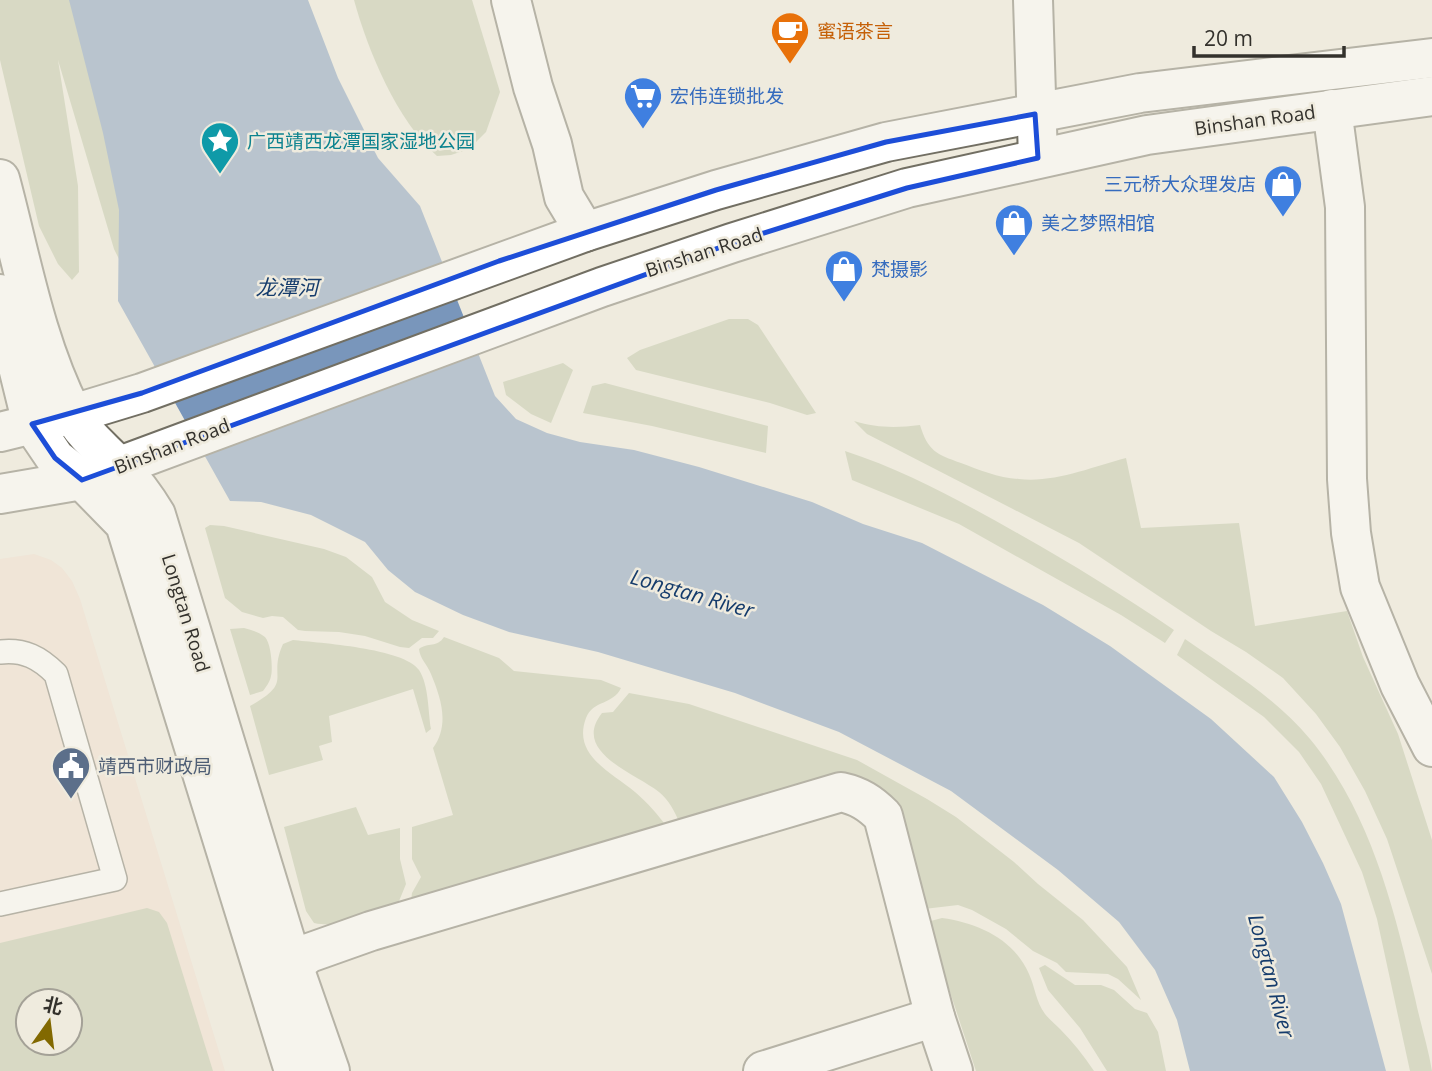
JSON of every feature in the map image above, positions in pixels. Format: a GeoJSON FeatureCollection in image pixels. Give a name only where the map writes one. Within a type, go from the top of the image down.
{"type":"FeatureCollection","features":[{"type":"Feature","properties":{"kind":"main road"},"geometry":{"type":"LineString","coordinates":[[511,0],[533,87],[552,144],[564,197],[585,232]]}},
{"type":"Feature","properties":{"kind":"main road"},"geometry":{"type":"LineString","coordinates":[[1033,0],[1038,158]]}},
{"type":"Feature","properties":{"kind":"main road","name":"Binshan Road"},"geometry":{"type":"LineString","coordinates":[[16,428],[142,393],[499,261],[585,232],[716,190],[886,142],[1140,93],[1432,58]]}},
{"type":"Feature","properties":{"kind":"main road","name":"Binshan Road"},"geometry":{"type":"LineString","coordinates":[[0,494],[82,480],[602,287],[895,191],[1147,135],[1432,96]]}},
{"type":"Feature","properties":{"kind":"main road"},"geometry":{"type":"LineString","coordinates":[[1332,109],[1345,207],[1347,479],[1351,533],[1360,587],[1400,685],[1432,747]]}},
{"type":"Feature","properties":{"kind":"main road","name":"Longtan Road"},"geometry":{"type":"LineString","coordinates":[[0,179],[44,346],[72,414],[91,440],[141,491],[156,515],[293,965],[330,1071]]}},
{"type":"Feature","properties":{"kind":"main road","name":"Longtan Road"},"geometry":{"type":"LineString","coordinates":[[0,294],[16,428],[82,480],[125,524],[293,1071]]}},
{"type":"Feature","properties":{"kind":"main road"},"geometry":{"type":"LineString","coordinates":[[293,965],[309,953],[371,931],[841,792],[871,803],[883,816],[935,1017],[953,1071]]}},
{"type":"Feature","properties":{"kind":"main road"},"geometry":{"type":"LineString","coordinates":[[763,1071],[935,1017]]}},
{"type":"Feature","properties":{"kind":"lane"},"geometry":{"type":"LineString","coordinates":[[0,652],[23,652],[42,660],[56,674],[115,879],[0,904]]}},
{"type":"Feature","properties":{"kind":"highlighted area"},"geometry":{"type":"Polygon","coordinates":[[[1035,114],[1038,158],[907,188],[732,243],[82,480],[55,458],[32,424],[142,393],[499,261],[716,190],[886,142],[1035,114]]]}},
{"type":"Feature","properties":{"kind":"shaded area","name":"靖西市财政局"},"geometry":{"type":"Polygon","coordinates":[[[34,554],[51,560],[62,568],[72,581],[80,599],[225,1071],[0,1071],[0,559],[34,554]]]}},
{"type":"Feature","properties":{"kind":"green space"},"geometry":{"type":"Polygon","coordinates":[[[0,0],[300,0],[137,295],[114,249],[58,60],[78,186],[79,272],[72,280],[58,264],[39,226],[0,60],[0,0]]]}},
{"type":"Feature","properties":{"kind":"green space"},"geometry":{"type":"Polygon","coordinates":[[[354,0],[472,0],[500,92],[486,132],[469,149],[437,156],[409,124],[376,63],[354,0]]]}},
{"type":"Feature","properties":{"kind":"green space"},"geometry":{"type":"Polygon","coordinates":[[[729,319],[748,319],[758,325],[816,413],[807,415],[770,403],[636,370],[627,358],[640,350],[729,319]]]}},
{"type":"Feature","properties":{"kind":"green space"},"geometry":{"type":"Polygon","coordinates":[[[563,363],[573,370],[551,423],[531,414],[506,395],[503,382],[563,363]]]}},
{"type":"Feature","properties":{"kind":"green space"},"geometry":{"type":"Polygon","coordinates":[[[605,383],[768,426],[766,453],[583,413],[592,386],[605,383]]]}},
{"type":"Feature","properties":{"kind":"green space"},"geometry":{"type":"Polygon","coordinates":[[[854,421],[887,427],[920,425],[926,441],[939,454],[982,471],[1012,478],[1046,479],[1126,458],[1141,528],[1239,523],[1255,626],[1347,611],[1363,657],[1398,734],[1432,840],[1432,974],[1387,839],[1365,791],[1340,747],[1316,714],[1283,678],[1079,543],[867,434],[854,421]]]}},
{"type":"Feature","properties":{"kind":"green space"},"geometry":{"type":"Polygon","coordinates":[[[845,451],[912,478],[976,510],[1078,568],[1174,630],[1165,643],[1121,615],[959,524],[852,480],[845,451]]]}},
{"type":"Feature","properties":{"kind":"green space"},"geometry":{"type":"Polygon","coordinates":[[[210,525],[324,549],[346,557],[372,577],[385,602],[412,620],[439,631],[433,638],[422,638],[409,648],[365,636],[298,630],[283,617],[263,618],[242,612],[225,598],[205,528],[210,525]]]}},
{"type":"Feature","properties":{"kind":"green space"},"geometry":{"type":"Polygon","coordinates":[[[244,628],[265,637],[272,662],[267,686],[263,691],[250,695],[230,629],[244,628]]]}},
{"type":"Feature","properties":{"kind":"green space"},"geometry":{"type":"Polygon","coordinates":[[[444,637],[499,658],[514,671],[601,680],[621,688],[613,697],[589,712],[583,731],[584,742],[596,761],[640,796],[668,828],[411,901],[412,893],[421,877],[412,859],[412,827],[453,815],[433,748],[441,730],[441,702],[419,649],[438,643],[444,637]]]}},
{"type":"Feature","properties":{"kind":"green space"},"geometry":{"type":"Polygon","coordinates":[[[1185,639],[1251,685],[1297,724],[1331,767],[1349,797],[1364,829],[1388,895],[1432,1071],[1410,1071],[1377,919],[1362,872],[1321,784],[1299,752],[1264,717],[1177,655],[1185,639]]]}},
{"type":"Feature","properties":{"kind":"green space"},"geometry":{"type":"Polygon","coordinates":[[[293,640],[360,648],[397,656],[410,663],[419,670],[425,683],[431,729],[426,733],[413,689],[329,716],[332,742],[319,746],[323,760],[269,775],[250,706],[264,698],[276,685],[277,665],[283,644],[293,640]]]}},
{"type":"Feature","properties":{"kind":"green space"},"geometry":{"type":"Polygon","coordinates":[[[629,693],[689,704],[857,760],[927,799],[956,817],[1083,920],[1127,967],[1141,1000],[1118,979],[1108,974],[1066,972],[1057,963],[1033,951],[1006,929],[972,910],[958,905],[924,909],[895,806],[680,824],[663,795],[610,760],[594,739],[595,727],[602,713],[613,712],[629,693]]]}},
{"type":"Feature","properties":{"kind":"green space"},"geometry":{"type":"Polygon","coordinates":[[[356,807],[368,835],[400,828],[400,859],[406,884],[397,906],[346,923],[314,923],[306,911],[284,827],[356,807]]]}},
{"type":"Feature","properties":{"kind":"green space"},"geometry":{"type":"Polygon","coordinates":[[[147,908],[159,912],[167,923],[213,1071],[0,1071],[0,943],[147,908]]]}},
{"type":"Feature","properties":{"kind":"green space"},"geometry":{"type":"Polygon","coordinates":[[[942,918],[981,929],[1014,951],[1029,974],[1045,1014],[1074,1044],[1094,1071],[976,1071],[927,922],[942,918]]]}},
{"type":"Feature","properties":{"kind":"green space"},"geometry":{"type":"Polygon","coordinates":[[[1045,965],[1075,985],[1101,985],[1114,990],[1135,1009],[1147,1013],[1158,1032],[1166,1071],[1107,1071],[1080,1028],[1048,990],[1039,968],[1045,965]]]}},
{"type":"Feature","properties":{"kind":"water","name":"龙潭河"},"geometry":{"type":"Polygon","coordinates":[[[69,0],[308,0],[338,78],[378,158],[420,206],[495,396],[516,419],[547,433],[580,442],[634,450],[699,467],[812,502],[863,524],[922,543],[1043,605],[1110,646],[1211,719],[1274,777],[1323,863],[1341,904],[1386,1071],[1190,1071],[1177,1020],[1155,970],[1119,922],[1058,870],[951,791],[839,732],[735,693],[598,652],[509,632],[463,615],[415,592],[388,570],[365,542],[311,515],[261,502],[230,501],[118,301],[119,210],[103,133],[69,0]]]}},
{"type":"Feature","properties":{"kind":"place","name":"蜜语茶言"},"geometry":{"type":"Point","coordinates":[790,65]}},
{"type":"Feature","properties":{"kind":"place","name":"宏伟连锁批发"},"geometry":{"type":"Point","coordinates":[643,130]}},
{"type":"Feature","properties":{"kind":"place","name":"广西靖西龙潭国家湿地公园"},"geometry":{"type":"Point","coordinates":[220,175]}},
{"type":"Feature","properties":{"kind":"place","name":"三元桥大众理发店"},"geometry":{"type":"Point","coordinates":[1283,218]}},
{"type":"Feature","properties":{"kind":"place","name":"美之梦照相馆"},"geometry":{"type":"Point","coordinates":[1014,257]}},
{"type":"Feature","properties":{"kind":"place","name":"梵摄影"},"geometry":{"type":"Point","coordinates":[844,303]}},
{"type":"Feature","properties":{"kind":"place","name":"靖西市财政局"},"geometry":{"type":"Point","coordinates":[71,800]}},
{"type":"Feature","properties":{"kind":"water label","name":"Longtan River"},"geometry":{"type":"Point","coordinates":[692,594]}},
{"type":"Feature","properties":{"kind":"water label","name":"Longtan River"},"geometry":{"type":"Point","coordinates":[1271,976]}}]}
